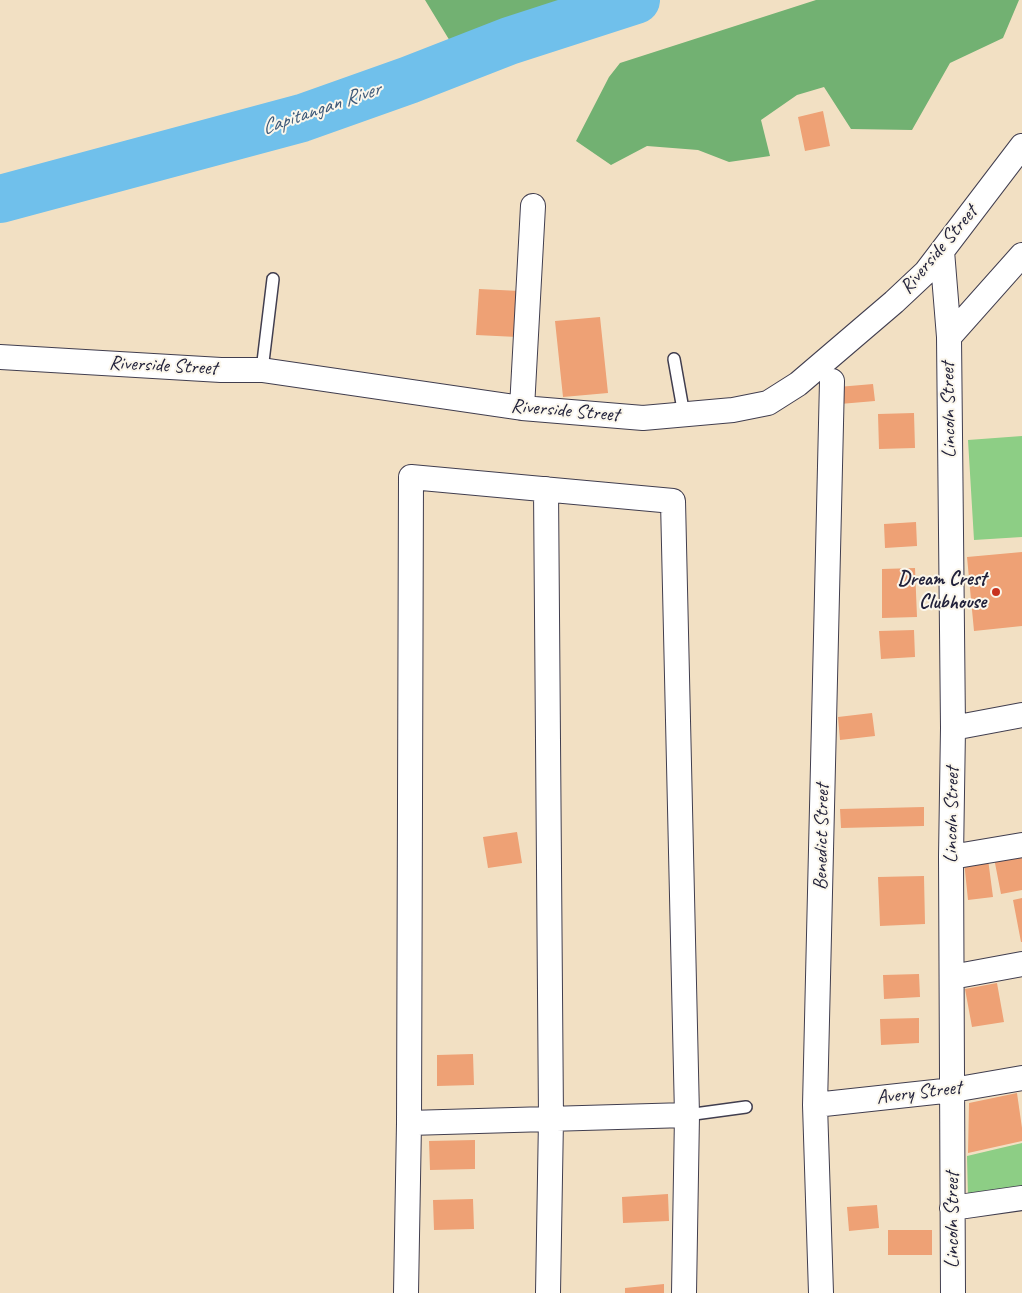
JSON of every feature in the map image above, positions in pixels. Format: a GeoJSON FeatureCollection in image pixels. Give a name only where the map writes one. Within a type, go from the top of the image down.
{"type":"FeatureCollection","features":[{"type":"Feature","properties":{"kind":"street","name":"Riverside Street"},"geometry":{"type":"LineString","coordinates":[[0,358],[221,370],[262,370],[522,408],[643,418],[733,410],[768,403],[798,384],[894,302],[926,272],[1022,146]]}},
{"type":"Feature","properties":{"kind":"street"},"geometry":{"type":"LineString","coordinates":[[522,408],[533,206]]}},
{"type":"Feature","properties":{"kind":"street","name":"Lincoln Street"},"geometry":{"type":"LineString","coordinates":[[942,251],[948,337],[953,728],[951,857],[953,1293]]}},
{"type":"Feature","properties":{"kind":"street"},"geometry":{"type":"LineString","coordinates":[[948,337],[1022,254]]}},
{"type":"Feature","properties":{"kind":"street","name":"Benedict Street"},"geometry":{"type":"LineString","coordinates":[[821,1293],[815,1105],[832,380]]}},
{"type":"Feature","properties":{"kind":"street"},"geometry":{"type":"LineString","coordinates":[[406,1293],[409,1123],[411,477],[673,501],[687,1115],[684,1293]]}},
{"type":"Feature","properties":{"kind":"street"},"geometry":{"type":"LineString","coordinates":[[546,489],[551,1120],[548,1293]]}},
{"type":"Feature","properties":{"kind":"street"},"geometry":{"type":"LineString","coordinates":[[953,728],[1022,715]]}},
{"type":"Feature","properties":{"kind":"street"},"geometry":{"type":"LineString","coordinates":[[951,857],[1022,845]]}},
{"type":"Feature","properties":{"kind":"street"},"geometry":{"type":"LineString","coordinates":[[952,977],[1022,964]]}},
{"type":"Feature","properties":{"kind":"street","name":"Avery Street"},"geometry":{"type":"LineString","coordinates":[[815,1105],[953,1090],[1022,1078]]}},
{"type":"Feature","properties":{"kind":"street"},"geometry":{"type":"LineString","coordinates":[[409,1123],[687,1115]]}},
{"type":"Feature","properties":{"kind":"street"},"geometry":{"type":"LineString","coordinates":[[952,1208],[1022,1198]]}},
{"type":"Feature","properties":{"kind":"lane"},"geometry":{"type":"LineString","coordinates":[[262,370],[273,279]]}},
{"type":"Feature","properties":{"kind":"lane"},"geometry":{"type":"LineString","coordinates":[[674,359],[684,415]]}},
{"type":"Feature","properties":{"kind":"lane"},"geometry":{"type":"LineString","coordinates":[[687,1115],[746,1107]]}},
{"type":"Feature","properties":{"kind":"green space"},"geometry":{"type":"Polygon","coordinates":[[[425,0],[606,0],[597,8],[456,51],[425,0]]]}},
{"type":"Feature","properties":{"kind":"green space"},"geometry":{"type":"Polygon","coordinates":[[[816,0],[1019,0],[1003,38],[950,63],[912,130],[851,129],[824,87],[797,95],[761,120],[770,156],[729,162],[698,150],[647,146],[611,165],[576,141],[609,77],[620,63],[816,0]]]}},
{"type":"Feature","properties":{"kind":"green space"},"geometry":{"type":"Polygon","coordinates":[[[1022,436],[1022,537],[974,540],[968,440],[1022,436]]]}},
{"type":"Feature","properties":{"kind":"green space"},"geometry":{"type":"Polygon","coordinates":[[[1022,1143],[1022,1189],[968,1198],[967,1156],[1022,1143]]]}},
{"type":"Feature","properties":{"kind":"building"},"geometry":{"type":"Polygon","coordinates":[[[823,111],[830,146],[805,151],[798,117],[823,111]]]}},
{"type":"Feature","properties":{"kind":"building"},"geometry":{"type":"Polygon","coordinates":[[[479,289],[520,291],[517,337],[476,335],[479,289]]]}},
{"type":"Feature","properties":{"kind":"building"},"geometry":{"type":"Polygon","coordinates":[[[600,317],[608,393],[563,397],[555,321],[600,317]]]}},
{"type":"Feature","properties":{"kind":"building"},"geometry":{"type":"Polygon","coordinates":[[[873,384],[875,401],[840,404],[838,387],[873,384]]]}},
{"type":"Feature","properties":{"kind":"building"},"geometry":{"type":"Polygon","coordinates":[[[914,413],[915,448],[879,449],[878,414],[914,413]]]}},
{"type":"Feature","properties":{"kind":"building"},"geometry":{"type":"Polygon","coordinates":[[[916,522],[917,546],[885,548],[884,524],[916,522]]]}},
{"type":"Feature","properties":{"kind":"building","name":"Dream Crest Clubhouse"},"geometry":{"type":"Polygon","coordinates":[[[1022,552],[1022,626],[974,631],[967,557],[1022,552]]]}},
{"type":"Feature","properties":{"kind":"building"},"geometry":{"type":"Polygon","coordinates":[[[915,568],[917,617],[882,618],[882,569],[915,568]]]}},
{"type":"Feature","properties":{"kind":"building"},"geometry":{"type":"Polygon","coordinates":[[[914,630],[915,657],[881,659],[879,631],[914,630]]]}},
{"type":"Feature","properties":{"kind":"building"},"geometry":{"type":"Polygon","coordinates":[[[872,713],[875,736],[840,740],[838,717],[872,713]]]}},
{"type":"Feature","properties":{"kind":"building"},"geometry":{"type":"Polygon","coordinates":[[[924,807],[924,826],[841,828],[840,809],[924,807]]]}},
{"type":"Feature","properties":{"kind":"building"},"geometry":{"type":"Polygon","coordinates":[[[517,832],[522,863],[488,868],[483,837],[517,832]]]}},
{"type":"Feature","properties":{"kind":"building"},"geometry":{"type":"Polygon","coordinates":[[[1022,853],[1022,890],[1001,894],[994,858],[1022,853]]]}},
{"type":"Feature","properties":{"kind":"building"},"geometry":{"type":"Polygon","coordinates":[[[988,859],[993,897],[968,900],[964,861],[988,859]]]}},
{"type":"Feature","properties":{"kind":"building"},"geometry":{"type":"Polygon","coordinates":[[[924,876],[925,924],[880,926],[878,877],[924,876]]]}},
{"type":"Feature","properties":{"kind":"building"},"geometry":{"type":"Polygon","coordinates":[[[1022,898],[1022,942],[1021,942],[1013,900],[1022,898]]]}},
{"type":"Feature","properties":{"kind":"building"},"geometry":{"type":"Polygon","coordinates":[[[919,974],[920,997],[884,999],[883,975],[919,974]]]}},
{"type":"Feature","properties":{"kind":"building"},"geometry":{"type":"Polygon","coordinates":[[[997,983],[1004,1022],[972,1027],[965,989],[997,983]]]}},
{"type":"Feature","properties":{"kind":"building"},"geometry":{"type":"Polygon","coordinates":[[[919,1018],[919,1043],[881,1045],[880,1019],[919,1018]]]}},
{"type":"Feature","properties":{"kind":"building"},"geometry":{"type":"Polygon","coordinates":[[[473,1054],[474,1085],[437,1086],[437,1055],[473,1054]]]}},
{"type":"Feature","properties":{"kind":"building"},"geometry":{"type":"Polygon","coordinates":[[[1017,1093],[1022,1141],[968,1153],[969,1103],[1017,1093]]]}},
{"type":"Feature","properties":{"kind":"building"},"geometry":{"type":"Polygon","coordinates":[[[475,1140],[475,1169],[430,1170],[429,1141],[475,1140]]]}},
{"type":"Feature","properties":{"kind":"building"},"geometry":{"type":"Polygon","coordinates":[[[668,1194],[669,1221],[623,1223],[622,1197],[668,1194]]]}},
{"type":"Feature","properties":{"kind":"building"},"geometry":{"type":"Polygon","coordinates":[[[473,1199],[474,1229],[434,1230],[433,1200],[473,1199]]]}},
{"type":"Feature","properties":{"kind":"building"},"geometry":{"type":"Polygon","coordinates":[[[877,1205],[879,1228],[849,1231],[847,1207],[877,1205]]]}},
{"type":"Feature","properties":{"kind":"building"},"geometry":{"type":"Polygon","coordinates":[[[888,1230],[932,1230],[932,1255],[888,1255],[888,1230]]]}},
{"type":"Feature","properties":{"kind":"building"},"geometry":{"type":"Polygon","coordinates":[[[664,1284],[664,1293],[625,1293],[625,1288],[664,1284]]]}},
{"type":"Feature","properties":{"kind":"waterway","name":"Capitangan River"},"geometry":{"type":"LineString","coordinates":[[0,199],[302,118],[409,80],[509,41],[636,0]]}},
{"type":"Feature","properties":{"kind":"place","name":"Dream Crest Clubhouse"},"geometry":{"type":"Point","coordinates":[996,592]}}]}
